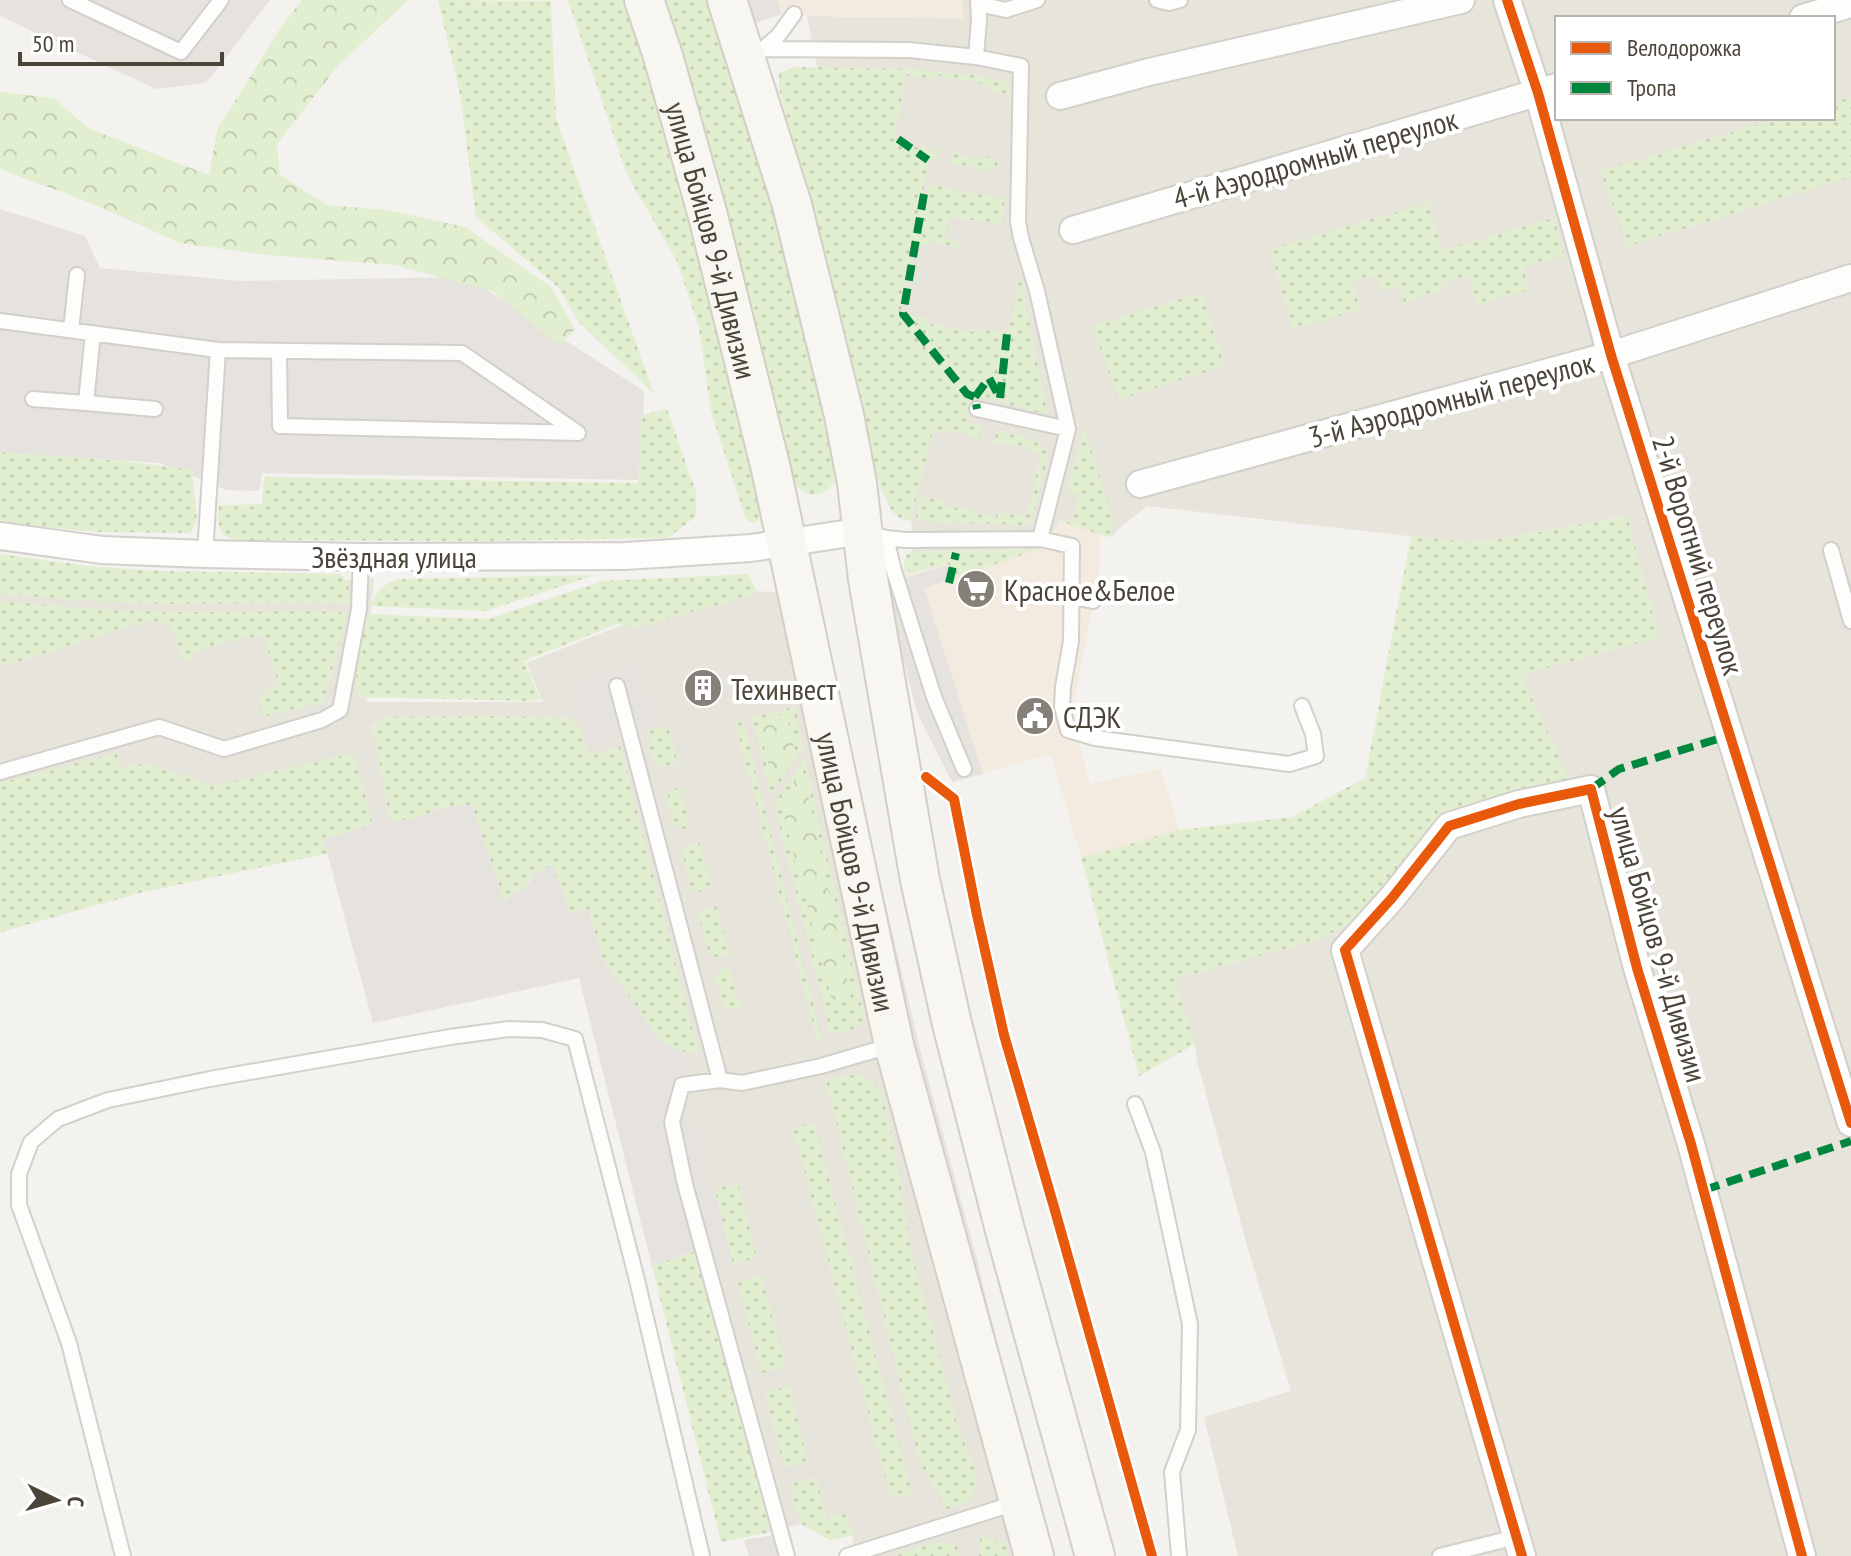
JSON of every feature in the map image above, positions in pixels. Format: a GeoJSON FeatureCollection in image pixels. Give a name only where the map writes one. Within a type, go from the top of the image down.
{"type":"FeatureCollection","features":[{"type":"Feature","properties":{"kind":"main road","name":"улица Бойцов 9-й Дивизии"},"geometry":{"type":"LineString","coordinates":[[644,0],[708,216],[768,454],[804,628],[880,1037],[905,1082],[1034,1556]]}},
{"type":"Feature","properties":{"kind":"main road","name":"улица Бойцов 9-й Дивизии"},"geometry":{"type":"LineString","coordinates":[[727,0],[753,50],[850,443],[857,483],[874,535],[868,579],[920,880],[1005,1230],[1095,1556]]}},
{"type":"Feature","properties":{"kind":"street"},"geometry":{"type":"LineString","coordinates":[[1060,96],[1149,72],[1461,0]]}},
{"type":"Feature","properties":{"kind":"street","name":"2-й Воротний переулок"},"geometry":{"type":"LineString","coordinates":[[1507,0],[1547,90],[1611,355],[1837,1059],[1851,1123]]}},
{"type":"Feature","properties":{"kind":"street"},"geometry":{"type":"LineString","coordinates":[[1810,16],[1851,4]]}},
{"type":"Feature","properties":{"kind":"street","name":"4-й Аэродромный переулок"},"geometry":{"type":"LineString","coordinates":[[1073,230],[1547,90]]}},
{"type":"Feature","properties":{"kind":"street","name":"3-й Аэродромный переулок"},"geometry":{"type":"LineString","coordinates":[[1140,484],[1611,355],[1851,278]]}},
{"type":"Feature","properties":{"kind":"street","name":"Звёздная улица"},"geometry":{"type":"LineString","coordinates":[[0,536],[102,550],[361,557],[625,556],[751,548],[874,535]]}},
{"type":"Feature","properties":{"kind":"street","name":"улица Бойцов 9-й Дивизии"},"geometry":{"type":"LineString","coordinates":[[1519,1546],[1345,950],[1392,898],[1449,826],[1519,804],[1591,789],[1637,968],[1691,1144],[1802,1556]]}},
{"type":"Feature","properties":{"kind":"lane"},"geometry":{"type":"LineString","coordinates":[[70,0],[181,52],[221,0]]}},
{"type":"Feature","properties":{"kind":"lane"},"geometry":{"type":"LineString","coordinates":[[976,57],[978,2],[1006,10],[1037,0]]}},
{"type":"Feature","properties":{"kind":"lane"},"geometry":{"type":"LineString","coordinates":[[1157,0],[1169,3],[1180,0]]}},
{"type":"Feature","properties":{"kind":"lane"},"geometry":{"type":"LineString","coordinates":[[753,50],[778,36],[794,14]]}},
{"type":"Feature","properties":{"kind":"lane"},"geometry":{"type":"LineString","coordinates":[[753,50],[909,50],[976,57],[1021,66],[1018,222],[1068,429],[1040,539]]}},
{"type":"Feature","properties":{"kind":"lane"},"geometry":{"type":"LineString","coordinates":[[71,330],[77,275]]}},
{"type":"Feature","properties":{"kind":"lane"},"geometry":{"type":"LineString","coordinates":[[0,321],[218,350],[462,353],[578,433],[280,426],[279,351]]}},
{"type":"Feature","properties":{"kind":"lane"},"geometry":{"type":"LineString","coordinates":[[86,403],[93,333]]}},
{"type":"Feature","properties":{"kind":"lane"},"geometry":{"type":"LineString","coordinates":[[205,554],[218,350]]}},
{"type":"Feature","properties":{"kind":"lane"},"geometry":{"type":"LineString","coordinates":[[33,399],[155,409]]}},
{"type":"Feature","properties":{"kind":"lane"},"geometry":{"type":"LineString","coordinates":[[977,409],[1068,429]]}},
{"type":"Feature","properties":{"kind":"lane"},"geometry":{"type":"LineString","coordinates":[[874,535],[905,540],[1040,539],[1072,546],[1071,641],[1062,707],[1068,730],[1095,738],[1289,764],[1316,756],[1313,734],[1302,706]]}},
{"type":"Feature","properties":{"kind":"lane"},"geometry":{"type":"LineString","coordinates":[[874,535],[894,571],[934,697],[964,769]]}},
{"type":"Feature","properties":{"kind":"lane"},"geometry":{"type":"LineString","coordinates":[[1831,550],[1851,621]]}},
{"type":"Feature","properties":{"kind":"lane"},"geometry":{"type":"LineString","coordinates":[[0,772],[159,727],[224,749],[322,720],[340,710],[359,609],[361,557]]}},
{"type":"Feature","properties":{"kind":"lane"},"geometry":{"type":"LineString","coordinates":[[1073,597],[1093,601]]}},
{"type":"Feature","properties":{"kind":"lane"},"geometry":{"type":"LineString","coordinates":[[617,686],[720,1080]]}},
{"type":"Feature","properties":{"kind":"lane"},"geometry":{"type":"LineString","coordinates":[[123,1556],[69,1343],[19,1205],[19,1174],[31,1142],[58,1119],[108,1100],[435,1039],[509,1029],[542,1030],[575,1039],[636,1276],[702,1556]]}},
{"type":"Feature","properties":{"kind":"lane"},"geometry":{"type":"LineString","coordinates":[[787,1556],[685,1184],[672,1122],[682,1085],[720,1080],[742,1083],[821,1066],[880,1037]]}},
{"type":"Feature","properties":{"kind":"lane"},"geometry":{"type":"LineString","coordinates":[[1135,1104],[1153,1152],[1190,1324],[1188,1430],[1172,1472],[1179,1556]]}},
{"type":"Feature","properties":{"kind":"lane"},"geometry":{"type":"LineString","coordinates":[[847,1556],[1020,1502]]}},
{"type":"Feature","properties":{"kind":"lane"},"geometry":{"type":"LineString","coordinates":[[1440,1556],[1519,1546]]}},
{"type":"Feature","properties":{"kind":"shaded area"},"geometry":{"type":"Polygon","coordinates":[[[0,0],[270,0],[206,83],[156,89],[0,16],[0,0]]]}},
{"type":"Feature","properties":{"kind":"shaded area"},"geometry":{"type":"Polygon","coordinates":[[[748,0],[777,0],[782,14],[756,23],[748,0]]]}},
{"type":"Feature","properties":{"kind":"shaded area"},"geometry":{"type":"Polygon","coordinates":[[[777,0],[961,0],[964,18],[782,14],[777,0]]]}},
{"type":"Feature","properties":{"kind":"shaded area"},"geometry":{"type":"Polygon","coordinates":[[[961,0],[1851,0],[1851,1556],[1238,1556],[1204,1417],[1291,1391],[1248,1249],[1195,1044],[1173,979],[1320,939],[1354,921],[1521,674],[1659,637],[1626,516],[1469,543],[1147,506],[1112,537],[1060,522],[1040,549],[912,552],[911,489],[810,82],[817,67],[807,16],[964,18],[961,0]]]}},
{"type":"Feature","properties":{"kind":"shaded area"},"geometry":{"type":"Polygon","coordinates":[[[0,209],[85,236],[100,268],[241,281],[467,277],[644,391],[641,480],[262,473],[259,491],[227,490],[160,463],[0,453],[0,209]]]}},
{"type":"Feature","properties":{"kind":"shaded area"},"geometry":{"type":"Polygon","coordinates":[[[1060,521],[1101,535],[1099,573],[1072,713],[1090,784],[1161,769],[1179,830],[1081,858],[1051,754],[952,782],[882,579],[905,569],[911,573],[948,562],[953,578],[1040,549],[1060,521]]]}},
{"type":"Feature","properties":{"kind":"shaded area"},"geometry":{"type":"Polygon","coordinates":[[[947,565],[951,579],[924,588],[983,774],[952,782],[918,715],[883,585],[947,565]]]}},
{"type":"Feature","properties":{"kind":"shaded area"},"geometry":{"type":"Polygon","coordinates":[[[0,566],[289,585],[374,578],[363,687],[367,702],[543,702],[526,663],[617,627],[756,591],[815,595],[920,1049],[1052,1556],[856,1556],[852,1535],[830,1540],[801,1524],[766,1533],[771,1520],[706,1274],[733,1263],[715,1189],[706,1170],[683,1052],[698,1049],[587,756],[580,728],[384,717],[372,726],[393,814],[322,830],[329,853],[143,892],[0,932],[0,566]]]}},
{"type":"Feature","properties":{"kind":"shaded area"},"geometry":{"type":"Polygon","coordinates":[[[636,660],[659,722],[590,748],[567,686],[636,660]]]}},
{"type":"Feature","properties":{"kind":"shaded area"},"geometry":{"type":"Polygon","coordinates":[[[472,805],[505,902],[514,891],[529,882],[533,874],[553,865],[570,912],[588,909],[603,959],[661,1041],[683,1052],[706,1170],[715,1189],[733,1264],[706,1274],[699,1250],[652,1266],[579,978],[373,1023],[321,830],[393,814],[418,818],[439,808],[472,805]]]}},
{"type":"Feature","properties":{"kind":"shaded area"},"geometry":{"type":"Polygon","coordinates":[[[778,1534],[783,1556],[749,1556],[744,1540],[778,1534]]]}},
{"type":"Feature","properties":{"kind":"green space"},"geometry":{"type":"Polygon","coordinates":[[[302,0],[408,0],[337,67],[277,144],[280,175],[327,205],[387,210],[465,227],[551,287],[575,329],[560,346],[492,291],[395,265],[267,255],[180,243],[96,205],[0,169],[0,92],[54,98],[88,128],[209,175],[217,130],[281,27],[302,0]]]}},
{"type":"Feature","properties":{"kind":"green space"},"geometry":{"type":"Polygon","coordinates":[[[438,0],[551,1],[556,118],[654,394],[578,321],[558,287],[476,217],[460,94],[438,0]]]}},
{"type":"Feature","properties":{"kind":"green space"},"geometry":{"type":"Polygon","coordinates":[[[568,0],[630,0],[675,145],[763,506],[759,519],[753,524],[746,519],[711,412],[699,328],[677,261],[627,175],[568,0]]]}},
{"type":"Feature","properties":{"kind":"green space"},"geometry":{"type":"Polygon","coordinates":[[[659,0],[713,0],[779,210],[839,474],[828,489],[816,495],[803,491],[790,478],[659,0]]]}},
{"type":"Feature","properties":{"kind":"green space"},"geometry":{"type":"Polygon","coordinates":[[[794,67],[907,69],[971,75],[1004,81],[1011,94],[988,90],[989,85],[938,75],[936,80],[906,75],[894,138],[909,141],[909,146],[934,151],[938,149],[936,161],[928,160],[923,194],[927,194],[928,184],[1005,199],[1002,224],[949,217],[945,239],[961,242],[959,250],[929,241],[927,245],[914,242],[901,313],[928,319],[927,323],[979,333],[981,328],[1008,334],[1020,275],[1047,412],[973,395],[967,423],[981,426],[978,440],[972,435],[933,430],[911,521],[896,515],[881,490],[779,89],[779,73],[794,67]]]}},
{"type":"Feature","properties":{"kind":"green space"},"geometry":{"type":"Polygon","coordinates":[[[1851,97],[1851,177],[1628,246],[1600,171],[1773,120],[1835,120],[1835,102],[1851,97]]]}},
{"type":"Feature","properties":{"kind":"green space"},"geometry":{"type":"Polygon","coordinates":[[[953,150],[957,151],[957,155],[998,159],[996,172],[951,163],[953,150]]]}},
{"type":"Feature","properties":{"kind":"green space"},"geometry":{"type":"Polygon","coordinates":[[[1428,203],[1442,250],[1554,218],[1564,256],[1523,268],[1528,290],[1477,305],[1468,275],[1440,283],[1442,291],[1404,302],[1399,286],[1381,291],[1376,275],[1352,282],[1360,310],[1293,329],[1270,249],[1428,203]]]}},
{"type":"Feature","properties":{"kind":"green space"},"geometry":{"type":"Polygon","coordinates":[[[1201,293],[1224,366],[1119,400],[1092,326],[1201,293]]]}},
{"type":"Feature","properties":{"kind":"green space"},"geometry":{"type":"Polygon","coordinates":[[[667,409],[696,492],[696,516],[668,538],[249,540],[228,537],[219,523],[219,505],[262,504],[264,477],[638,483],[641,416],[667,409]]]}},
{"type":"Feature","properties":{"kind":"green space"},"geometry":{"type":"Polygon","coordinates":[[[1085,429],[1113,521],[1112,537],[1060,521],[1073,521],[1079,495],[1067,490],[1085,429]]]}},
{"type":"Feature","properties":{"kind":"green space"},"geometry":{"type":"Polygon","coordinates":[[[997,430],[1033,440],[1048,455],[1029,523],[915,521],[920,496],[996,517],[998,511],[1026,518],[1041,454],[1026,450],[1026,447],[994,443],[997,430]]]}},
{"type":"Feature","properties":{"kind":"green space"},"geometry":{"type":"Polygon","coordinates":[[[0,452],[122,461],[192,470],[197,521],[190,533],[99,532],[0,523],[0,452]]]}},
{"type":"Feature","properties":{"kind":"green space"},"geometry":{"type":"Polygon","coordinates":[[[1627,516],[1659,637],[1521,675],[1570,780],[1545,792],[1446,814],[1354,921],[1320,939],[1174,979],[1195,1044],[1139,1076],[1081,858],[1179,830],[1292,817],[1365,778],[1411,535],[1469,543],[1485,542],[1627,516]]]}},
{"type":"Feature","properties":{"kind":"green space"},"geometry":{"type":"Polygon","coordinates":[[[1040,549],[953,579],[948,563],[911,573],[905,569],[904,562],[907,554],[912,552],[1040,549]]]}},
{"type":"Feature","properties":{"kind":"green space"},"geometry":{"type":"Polygon","coordinates":[[[0,554],[88,566],[160,571],[341,574],[348,584],[350,602],[169,604],[0,593],[0,554]]]}},
{"type":"Feature","properties":{"kind":"green space"},"geometry":{"type":"Polygon","coordinates":[[[748,574],[758,593],[640,627],[617,624],[524,661],[540,699],[359,697],[357,666],[367,614],[488,619],[603,581],[748,574]]]}},
{"type":"Feature","properties":{"kind":"green space"},"geometry":{"type":"Polygon","coordinates":[[[595,575],[485,611],[369,606],[383,587],[404,579],[595,575]]]}},
{"type":"Feature","properties":{"kind":"green space"},"geometry":{"type":"Polygon","coordinates":[[[0,601],[150,611],[348,612],[323,702],[263,717],[259,697],[271,693],[270,688],[279,685],[263,635],[250,640],[248,636],[192,653],[193,658],[183,661],[170,621],[157,625],[154,619],[0,667],[0,601]]]}},
{"type":"Feature","properties":{"kind":"green space"},"geometry":{"type":"Polygon","coordinates":[[[795,706],[803,748],[771,795],[752,718],[795,706]]]}},
{"type":"Feature","properties":{"kind":"green space"},"geometry":{"type":"Polygon","coordinates":[[[786,713],[795,752],[773,780],[758,723],[786,713]]]}},
{"type":"Feature","properties":{"kind":"green space"},"geometry":{"type":"Polygon","coordinates":[[[384,717],[567,718],[580,728],[587,756],[620,746],[698,1050],[683,1052],[661,1041],[603,959],[588,909],[570,912],[553,865],[533,874],[521,892],[514,891],[505,903],[472,805],[439,808],[418,818],[390,821],[373,726],[384,717]]]}},
{"type":"Feature","properties":{"kind":"green space"},"geometry":{"type":"Polygon","coordinates":[[[743,720],[821,1037],[817,1039],[735,722],[743,720]]]}},
{"type":"Feature","properties":{"kind":"green space"},"geometry":{"type":"Polygon","coordinates":[[[667,725],[678,762],[660,767],[650,750],[650,731],[667,725]]]}},
{"type":"Feature","properties":{"kind":"green space"},"geometry":{"type":"Polygon","coordinates":[[[116,753],[120,768],[149,763],[214,786],[353,753],[373,824],[322,840],[329,853],[143,892],[0,932],[0,783],[116,753]]]}},
{"type":"Feature","properties":{"kind":"green space"},"geometry":{"type":"Polygon","coordinates":[[[805,759],[864,1015],[860,1025],[852,1030],[831,1034],[774,804],[805,759]],[[802,768],[781,805],[832,1000],[851,996],[802,768]]]}},
{"type":"Feature","properties":{"kind":"green space"},"geometry":{"type":"Polygon","coordinates":[[[802,767],[851,996],[832,1000],[781,805],[802,767]]]}},
{"type":"Feature","properties":{"kind":"green space"},"geometry":{"type":"Polygon","coordinates":[[[680,787],[691,827],[682,829],[674,825],[667,798],[672,790],[680,787]]]}},
{"type":"Feature","properties":{"kind":"green space"},"geometry":{"type":"Polygon","coordinates":[[[699,842],[712,888],[698,892],[691,888],[682,852],[685,845],[699,842]]]}},
{"type":"Feature","properties":{"kind":"green space"},"geometry":{"type":"Polygon","coordinates":[[[716,906],[729,953],[715,957],[709,953],[699,917],[702,910],[716,906]]]}},
{"type":"Feature","properties":{"kind":"green space"},"geometry":{"type":"Polygon","coordinates":[[[729,968],[740,1007],[731,1010],[723,1006],[716,979],[721,970],[729,968]]]}},
{"type":"Feature","properties":{"kind":"green space"},"geometry":{"type":"Polygon","coordinates":[[[860,1074],[881,1091],[894,1144],[910,1246],[958,1427],[978,1478],[970,1501],[944,1510],[940,1494],[920,1463],[826,1080],[860,1074]]]}},
{"type":"Feature","properties":{"kind":"green space"},"geometry":{"type":"Polygon","coordinates":[[[814,1123],[912,1493],[891,1499],[793,1127],[814,1123]]]}},
{"type":"Feature","properties":{"kind":"green space"},"geometry":{"type":"Polygon","coordinates":[[[738,1183],[757,1258],[733,1264],[715,1189],[738,1183]]]}},
{"type":"Feature","properties":{"kind":"green space"},"geometry":{"type":"Polygon","coordinates":[[[699,1250],[771,1521],[766,1533],[721,1542],[652,1266],[699,1250]]]}},
{"type":"Feature","properties":{"kind":"green space"},"geometry":{"type":"Polygon","coordinates":[[[761,1275],[786,1366],[762,1373],[737,1282],[761,1275]]]}},
{"type":"Feature","properties":{"kind":"green space"},"geometry":{"type":"Polygon","coordinates":[[[789,1386],[808,1461],[784,1467],[765,1392],[789,1386]]]}},
{"type":"Feature","properties":{"kind":"green space"},"geometry":{"type":"Polygon","coordinates":[[[816,1477],[827,1518],[847,1513],[852,1535],[830,1540],[801,1524],[790,1484],[816,1477]]]}},
{"type":"Feature","properties":{"kind":"green space"},"geometry":{"type":"Polygon","coordinates":[[[980,1536],[1005,1544],[1008,1556],[979,1556],[980,1536]]]}},
{"type":"Feature","properties":{"kind":"green space"},"geometry":{"type":"Polygon","coordinates":[[[945,1541],[957,1546],[959,1556],[895,1556],[927,1544],[945,1541]]]}},
{"type":"Feature","properties":{"kind":"marked path"},"geometry":{"type":"LineString","coordinates":[[898,139],[928,160]]}},
{"type":"Feature","properties":{"kind":"marked path"},"geometry":{"type":"LineString","coordinates":[[924,194],[903,314],[967,394],[975,397],[977,409]]}},
{"type":"Feature","properties":{"kind":"marked path"},"geometry":{"type":"LineString","coordinates":[[1000,398],[1007,334]]}},
{"type":"Feature","properties":{"kind":"marked path"},"geometry":{"type":"LineString","coordinates":[[975,397],[989,378],[1000,398]]}},
{"type":"Feature","properties":{"kind":"marked path"},"geometry":{"type":"LineString","coordinates":[[949,583],[956,553]]}},
{"type":"Feature","properties":{"kind":"marked path"},"geometry":{"type":"LineString","coordinates":[[1591,789],[1619,769],[1731,735]]}},
{"type":"Feature","properties":{"kind":"marked path"},"geometry":{"type":"LineString","coordinates":[[1704,1190],[1851,1141]]}},
{"type":"Feature","properties":{"kind":"cycle path"},"geometry":{"type":"LineString","coordinates":[[1507,0],[1538,93],[1611,355],[1851,1123]]}},
{"type":"Feature","properties":{"kind":"cycle path"},"geometry":{"type":"LineString","coordinates":[[926,777],[954,799],[1004,1035],[1152,1556]]}},
{"type":"Feature","properties":{"kind":"cycle path"},"geometry":{"type":"LineString","coordinates":[[1522,1556],[1345,950],[1392,898],[1449,826],[1519,804],[1591,789],[1637,968],[1691,1144],[1802,1556]]}},
{"type":"Feature","properties":{"kind":"place","name":"Красное&Белое"},"geometry":{"type":"Point","coordinates":[976,589]}},
{"type":"Feature","properties":{"kind":"place","name":"Техинвест"},"geometry":{"type":"Point","coordinates":[703,688]}},
{"type":"Feature","properties":{"kind":"place","name":"СДЭК"},"geometry":{"type":"Point","coordinates":[1035,716]}}]}
